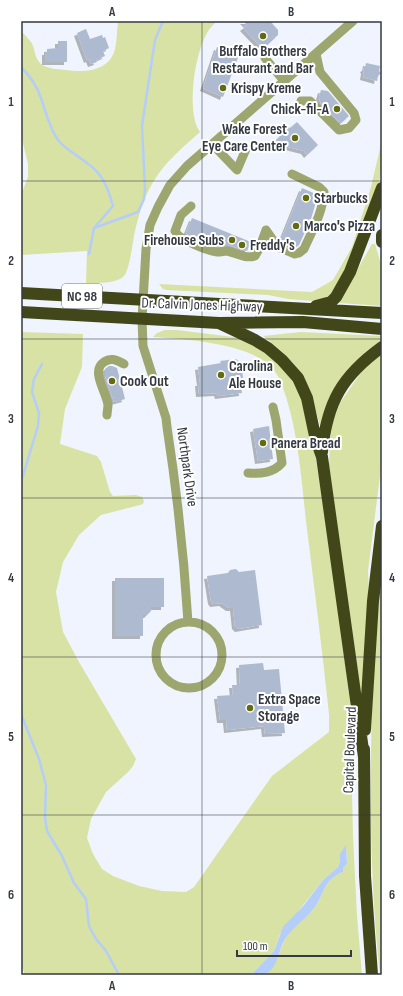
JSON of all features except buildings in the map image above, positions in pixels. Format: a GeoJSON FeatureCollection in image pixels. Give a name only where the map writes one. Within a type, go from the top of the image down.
{"type":"FeatureCollection","features":[{"type":"Feature","properties":{"kind":"highway"},"geometry":{"type":"LineString","coordinates":[[295,308],[314,307],[325,304],[336,297],[350,272],[382,188]]}},
{"type":"Feature","properties":{"kind":"highway"},"geometry":{"type":"LineString","coordinates":[[382,235],[382,242]]}},
{"type":"Feature","properties":{"kind":"highway","name":"Dr. Calvin Jones Highway"},"geometry":{"type":"LineString","coordinates":[[21,293],[382,313]]}},
{"type":"Feature","properties":{"kind":"highway","name":"Dr. Calvin Jones Highway"},"geometry":{"type":"LineString","coordinates":[[21,312],[219,323],[303,322],[382,329]]}},
{"type":"Feature","properties":{"kind":"highway"},"geometry":{"type":"LineString","coordinates":[[219,323],[255,340],[268,348],[282,360],[298,378],[307,398],[315,436],[322,457],[364,757]]}},
{"type":"Feature","properties":{"kind":"highway"},"geometry":{"type":"LineString","coordinates":[[322,457],[327,418],[338,392],[354,370],[382,347]]}},
{"type":"Feature","properties":{"kind":"highway","name":"Capital Boulevard"},"geometry":{"type":"LineString","coordinates":[[372,975],[365,876],[364,757],[373,601],[382,526]]}},
{"type":"Feature","properties":{"kind":"street","name":"Northpark Drive"},"geometry":{"type":"LineString","coordinates":[[188,622],[176,485],[166,418],[143,346],[143,299],[150,225],[170,185],[187,166],[353,21]]}},
{"type":"Feature","properties":{"kind":"street"},"geometry":{"type":"LineString","coordinates":[[301,101],[310,101],[339,130],[349,128],[356,120],[354,113],[320,72],[316,54]]}},
{"type":"Feature","properties":{"kind":"street"},"geometry":{"type":"LineString","coordinates":[[265,58],[284,82]]}},
{"type":"Feature","properties":{"kind":"street"},"geometry":{"type":"LineString","coordinates":[[212,144],[237,170],[246,150]]}},
{"type":"Feature","properties":{"kind":"street"},"geometry":{"type":"LineString","coordinates":[[191,206],[181,215],[175,231],[177,235],[188,242],[216,252],[226,251],[248,258],[254,256],[259,249],[266,230],[278,248],[295,254],[300,253],[304,249],[320,213],[324,192],[319,187],[292,174]]}},
{"type":"Feature","properties":{"kind":"street"},"geometry":{"type":"LineString","coordinates":[[107,415],[108,405],[98,368],[100,364],[108,359],[114,358],[124,364]]}},
{"type":"Feature","properties":{"kind":"street"},"geometry":{"type":"LineString","coordinates":[[248,473],[260,474],[271,471],[276,469],[282,463],[273,406]]}},
{"type":"Feature","properties":{"kind":"street"},"geometry":{"type":"LineString","coordinates":[[188,622],[201,624],[213,633],[222,652],[216,674],[205,684],[191,688],[176,686],[164,677],[160,671],[156,658],[158,643],[166,631],[179,624],[188,622]]}},
{"type":"Feature","properties":{"kind":"green space"},"geometry":{"type":"Polygon","coordinates":[[[118,21],[217,21],[207,33],[203,42],[194,76],[193,111],[195,122],[200,132],[168,162],[153,182],[142,207],[128,266],[124,276],[121,279],[111,282],[86,283],[87,251],[21,255],[21,195],[28,177],[28,164],[21,135],[21,31],[31,42],[37,59],[43,65],[49,68],[81,71],[96,69],[108,62],[116,46],[118,21]]]}},
{"type":"Feature","properties":{"kind":"green space"},"geometry":{"type":"Polygon","coordinates":[[[382,140],[382,170],[378,185],[356,250],[333,293],[323,299],[314,301],[288,299],[268,295],[167,290],[163,289],[159,284],[312,292],[333,280],[352,247],[371,187],[382,140]]]}},
{"type":"Feature","properties":{"kind":"green space"},"geometry":{"type":"Polygon","coordinates":[[[372,244],[375,244],[382,268],[382,306],[340,303],[339,302],[372,244]]]}},
{"type":"Feature","properties":{"kind":"green space"},"geometry":{"type":"Polygon","coordinates":[[[165,330],[177,330],[233,337],[247,341],[261,348],[285,367],[305,402],[332,558],[350,702],[353,837],[362,975],[264,975],[274,964],[287,936],[315,907],[328,883],[336,875],[343,872],[343,868],[347,864],[346,846],[340,857],[338,867],[323,880],[280,934],[274,951],[251,975],[25,975],[21,964],[21,332],[83,334],[82,367],[65,409],[60,444],[97,456],[101,462],[110,492],[113,496],[136,495],[142,497],[144,501],[143,504],[140,505],[101,515],[79,535],[63,562],[56,592],[63,632],[136,759],[128,772],[106,792],[91,819],[87,838],[93,854],[102,869],[113,876],[139,886],[162,891],[186,892],[194,887],[272,776],[329,732],[329,714],[298,452],[292,418],[281,382],[277,374],[269,365],[259,358],[245,352],[230,347],[197,341],[153,337],[157,333],[165,330]]]}},
{"type":"Feature","properties":{"kind":"green space"},"geometry":{"type":"Polygon","coordinates":[[[301,332],[382,336],[382,340],[368,350],[350,368],[320,425],[310,393],[302,375],[279,349],[263,336],[301,332]]]}},
{"type":"Feature","properties":{"kind":"green space"},"geometry":{"type":"Polygon","coordinates":[[[382,354],[382,460],[368,571],[369,590],[362,697],[358,697],[329,465],[330,442],[333,421],[340,403],[364,368],[382,354]]]}},
{"type":"Feature","properties":{"kind":"green space"},"geometry":{"type":"Polygon","coordinates":[[[382,572],[382,975],[380,975],[373,892],[371,837],[371,731],[377,617],[382,572]]]}},
{"type":"Feature","properties":{"kind":"water"},"geometry":{"type":"Polygon","coordinates":[[[346,845],[347,864],[343,868],[343,872],[336,875],[328,883],[315,907],[285,939],[276,963],[271,970],[264,974],[251,975],[274,951],[283,927],[304,905],[323,880],[338,867],[340,854],[346,845]]]}},
{"type":"Feature","properties":{"kind":"waterway"},"geometry":{"type":"LineString","coordinates":[[94,228],[138,212],[144,199],[145,189],[142,126],[155,40],[163,21]]}},
{"type":"Feature","properties":{"kind":"waterway"},"geometry":{"type":"LineString","coordinates":[[21,67],[30,77],[37,89],[50,125],[58,140],[64,147],[93,167],[101,177],[109,193],[113,206],[94,228],[89,254]]}},
{"type":"Feature","properties":{"kind":"waterway"},"geometry":{"type":"LineString","coordinates":[[21,482],[38,426],[39,413],[32,392],[34,379],[42,364]]}},
{"type":"Feature","properties":{"kind":"waterway"},"geometry":{"type":"LineString","coordinates":[[21,714],[39,759],[46,785],[45,818],[47,831],[62,856],[74,883],[86,899],[89,926],[96,939],[106,951],[119,975]]}},
{"type":"Feature","properties":{"kind":"place","name":"Buffalo Brothers Restaurant and Bar"},"geometry":{"type":"Point","coordinates":[263,36]}},
{"type":"Feature","properties":{"kind":"place","name":"Krispy Kreme"},"geometry":{"type":"Point","coordinates":[223,88]}},
{"type":"Feature","properties":{"kind":"place","name":"Chick-fil-A"},"geometry":{"type":"Point","coordinates":[337,109]}},
{"type":"Feature","properties":{"kind":"place","name":"Wake Forest Eye Care Center"},"geometry":{"type":"Point","coordinates":[295,138]}},
{"type":"Feature","properties":{"kind":"place","name":"Starbucks"},"geometry":{"type":"Point","coordinates":[306,198]}},
{"type":"Feature","properties":{"kind":"place","name":"Marco's Pizza"},"geometry":{"type":"Point","coordinates":[296,226]}},
{"type":"Feature","properties":{"kind":"place","name":"Firehouse Subs"},"geometry":{"type":"Point","coordinates":[232,240]}},
{"type":"Feature","properties":{"kind":"place","name":"Freddy's"},"geometry":{"type":"Point","coordinates":[242,245]}},
{"type":"Feature","properties":{"kind":"place","name":"Carolina Ale House"},"geometry":{"type":"Point","coordinates":[221,375]}},
{"type":"Feature","properties":{"kind":"place","name":"Cook Out"},"geometry":{"type":"Point","coordinates":[112,381]}},
{"type":"Feature","properties":{"kind":"place","name":"Panera Bread"},"geometry":{"type":"Point","coordinates":[263,443]}},
{"type":"Feature","properties":{"kind":"place","name":"Extra Space Storage"},"geometry":{"type":"Point","coordinates":[250,708]}}]}
